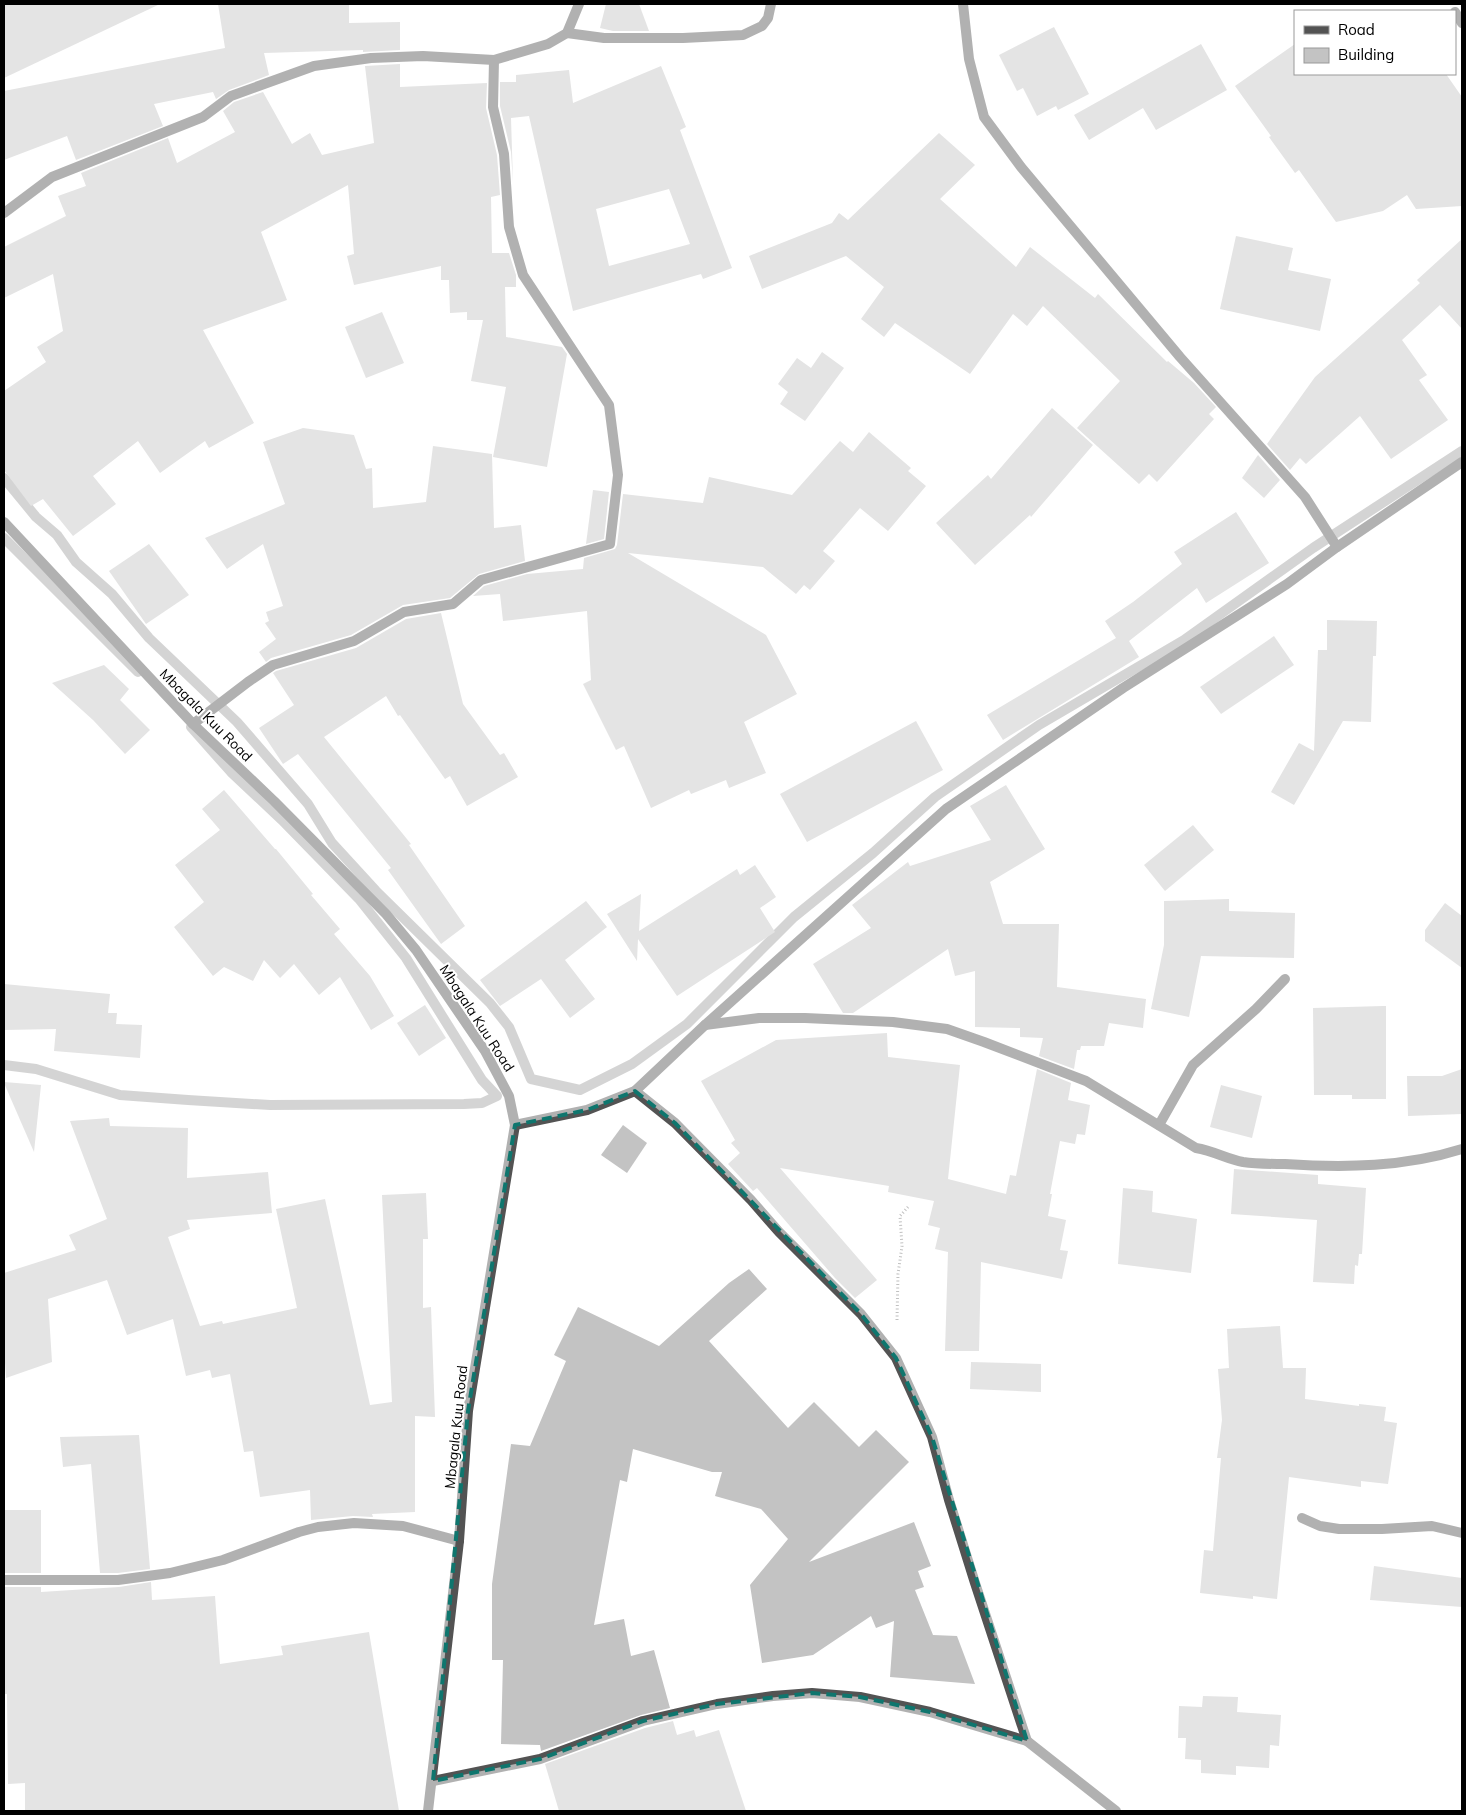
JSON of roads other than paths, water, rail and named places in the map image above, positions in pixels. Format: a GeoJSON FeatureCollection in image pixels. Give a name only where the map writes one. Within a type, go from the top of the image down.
{"type":"FeatureCollection","features":[{"type":"Feature","properties":{"kind":"street"},"geometry":{"type":"LineString","coordinates":[[567,33],[578,4]]}},
{"type":"Feature","properties":{"kind":"street"},"geometry":{"type":"LineString","coordinates":[[4,212],[52,177],[203,117],[230,96],[314,66],[371,58],[423,56],[494,60],[548,44],[567,33],[604,38],[683,38],[743,35],[762,26],[768,18],[771,4]]}},
{"type":"Feature","properties":{"kind":"street"},"geometry":{"type":"LineString","coordinates":[[963,4],[968,59],[984,117],[1020,167],[1180,357],[1305,497],[1337,548]]}},
{"type":"Feature","properties":{"kind":"street"},"geometry":{"type":"LineString","coordinates":[[193,724],[273,665],[354,641],[404,612],[453,604],[480,580],[610,544],[618,475],[609,405],[523,275],[509,227],[504,154],[493,107],[494,60]]}},
{"type":"Feature","properties":{"kind":"street"},"geometry":{"type":"LineString","coordinates":[[515,1125],[587,1110],[635,1091],[705,1025],[946,809],[1123,688],[1287,584],[1462,462]]}},
{"type":"Feature","properties":{"kind":"street","name":"Mbagala Kuu Road"},"geometry":{"type":"LineString","coordinates":[[4,522],[193,724],[274,801],[372,900],[416,950],[485,1051],[509,1096],[515,1125],[468,1411],[459,1541],[433,1781],[428,1811]]}},
{"type":"Feature","properties":{"kind":"street"},"geometry":{"type":"LineString","coordinates":[[1158,1125],[1193,1065],[1256,1009],[1285,978]]}},
{"type":"Feature","properties":{"kind":"street"},"geometry":{"type":"LineString","coordinates":[[705,1025],[760,1018],[804,1018],[894,1022],[947,1029],[1086,1081],[1196,1148],[1211,1150],[1243,1162],[1334,1168],[1412,1162],[1462,1149]]}},
{"type":"Feature","properties":{"kind":"street"},"geometry":{"type":"LineString","coordinates":[[635,1091],[675,1123],[751,1200],[779,1232],[860,1314],[896,1358],[932,1437],[955,1519],[1027,1741]]}},
{"type":"Feature","properties":{"kind":"street"},"geometry":{"type":"LineString","coordinates":[[1302,1518],[1320,1526],[1339,1529],[1432,1526],[1462,1533]]}},
{"type":"Feature","properties":{"kind":"street"},"geometry":{"type":"LineString","coordinates":[[4,1580],[118,1580],[170,1573],[223,1560],[299,1532],[318,1527],[354,1523],[403,1526],[459,1541]]}},
{"type":"Feature","properties":{"kind":"street"},"geometry":{"type":"LineString","coordinates":[[433,1781],[540,1759],[643,1721],[717,1704],[773,1696],[812,1693],[860,1697],[930,1712],[1027,1741],[1116,1811]]}},
{"type":"Feature","properties":{"kind":"waterway"},"geometry":{"type":"LineString","coordinates":[[4,478],[36,517],[57,535],[76,562],[112,594],[149,638],[237,722],[308,804],[332,843],[376,891],[490,1003],[509,1027],[531,1079],[580,1090],[632,1064],[687,1024],[794,917],[873,853],[935,797],[1039,725],[1184,640],[1313,548],[1462,451]]}},
{"type":"Feature","properties":{"kind":"waterway"},"geometry":{"type":"LineString","coordinates":[[4,538],[138,672]]}},
{"type":"Feature","properties":{"kind":"waterway"},"geometry":{"type":"LineString","coordinates":[[4,1065],[36,1069],[120,1095],[188,1100],[270,1105],[464,1104],[482,1103],[497,1096],[482,1080],[406,958],[359,899],[282,820],[231,772],[191,727]]}}]}
